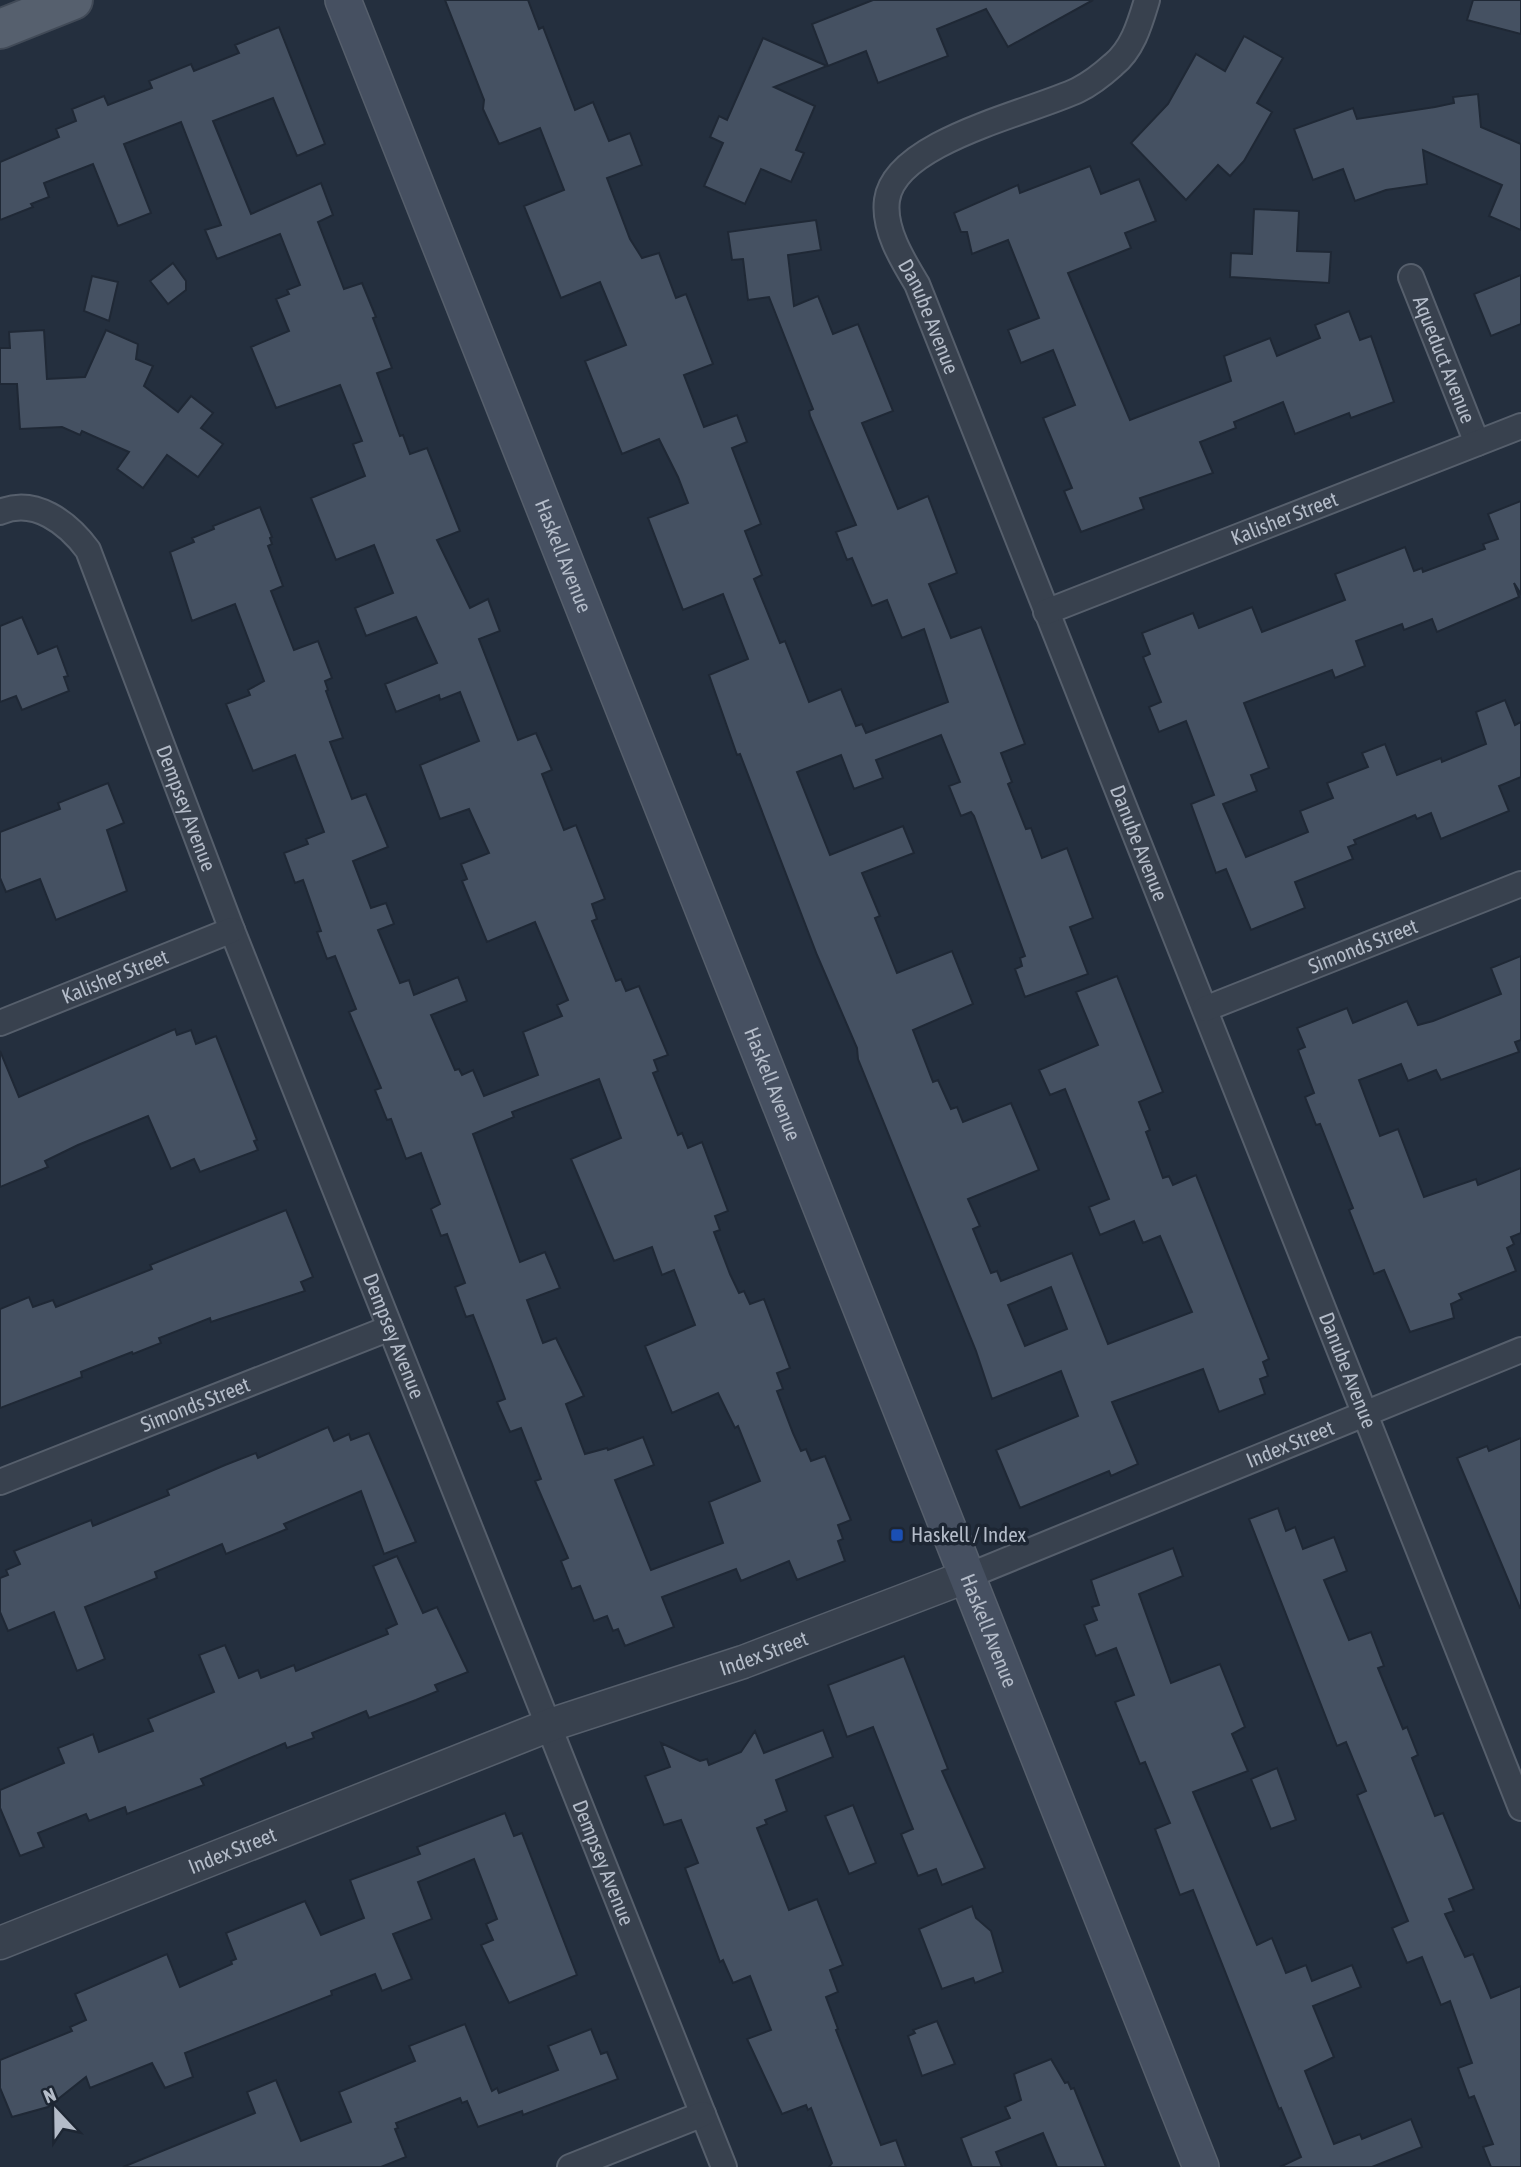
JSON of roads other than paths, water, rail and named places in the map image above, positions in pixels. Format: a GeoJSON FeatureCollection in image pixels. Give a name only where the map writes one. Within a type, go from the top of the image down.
{"type":"FeatureCollection","features":[{"type":"Feature","properties":{"kind":"main road"},"geometry":{"type":"LineString","coordinates":[[0,29],[73,0]]}},
{"type":"Feature","properties":{"kind":"main road","name":"Haskell Avenue"},"geometry":{"type":"LineString","coordinates":[[343,0],[1201,2167]]}},
{"type":"Feature","properties":{"kind":"street","name":"Danube Avenue"},"geometry":{"type":"LineString","coordinates":[[1147,0],[1135,37],[1116,63],[1080,89],[939,142],[912,160],[897,178],[887,200],[895,244],[917,285],[1205,1009],[1362,1414],[1521,1808]]}},
{"type":"Feature","properties":{"kind":"street","name":"Aqueduct Avenue"},"geometry":{"type":"LineString","coordinates":[[1411,278],[1477,443]]}},
{"type":"Feature","properties":{"kind":"street","name":"Kalisher Street"},"geometry":{"type":"LineString","coordinates":[[1046,611],[1521,425]]}},
{"type":"Feature","properties":{"kind":"street","name":"Dempsey Avenue"},"geometry":{"type":"LineString","coordinates":[[0,512],[27,508],[52,516],[71,528],[88,550],[232,930],[724,2167]]}},
{"type":"Feature","properties":{"kind":"street","name":"Simonds Street"},"geometry":{"type":"LineString","coordinates":[[1205,1009],[1521,884]]}},
{"type":"Feature","properties":{"kind":"street","name":"Kalisher Street"},"geometry":{"type":"LineString","coordinates":[[0,1023],[232,930]]}},
{"type":"Feature","properties":{"kind":"street","name":"Simonds Street"},"geometry":{"type":"LineString","coordinates":[[0,1482],[390,1328]]}},
{"type":"Feature","properties":{"kind":"street","name":"Index Street"},"geometry":{"type":"LineString","coordinates":[[0,1943],[550,1725],[743,1662],[968,1576],[1521,1350]]}},
{"type":"Feature","properties":{"kind":"street"},"geometry":{"type":"LineString","coordinates":[[570,2167],[703,2114]]}},
{"type":"Feature","properties":{"kind":"place","name":"Haskell / Index"},"geometry":{"type":"Point","coordinates":[897,1535]}}]}
